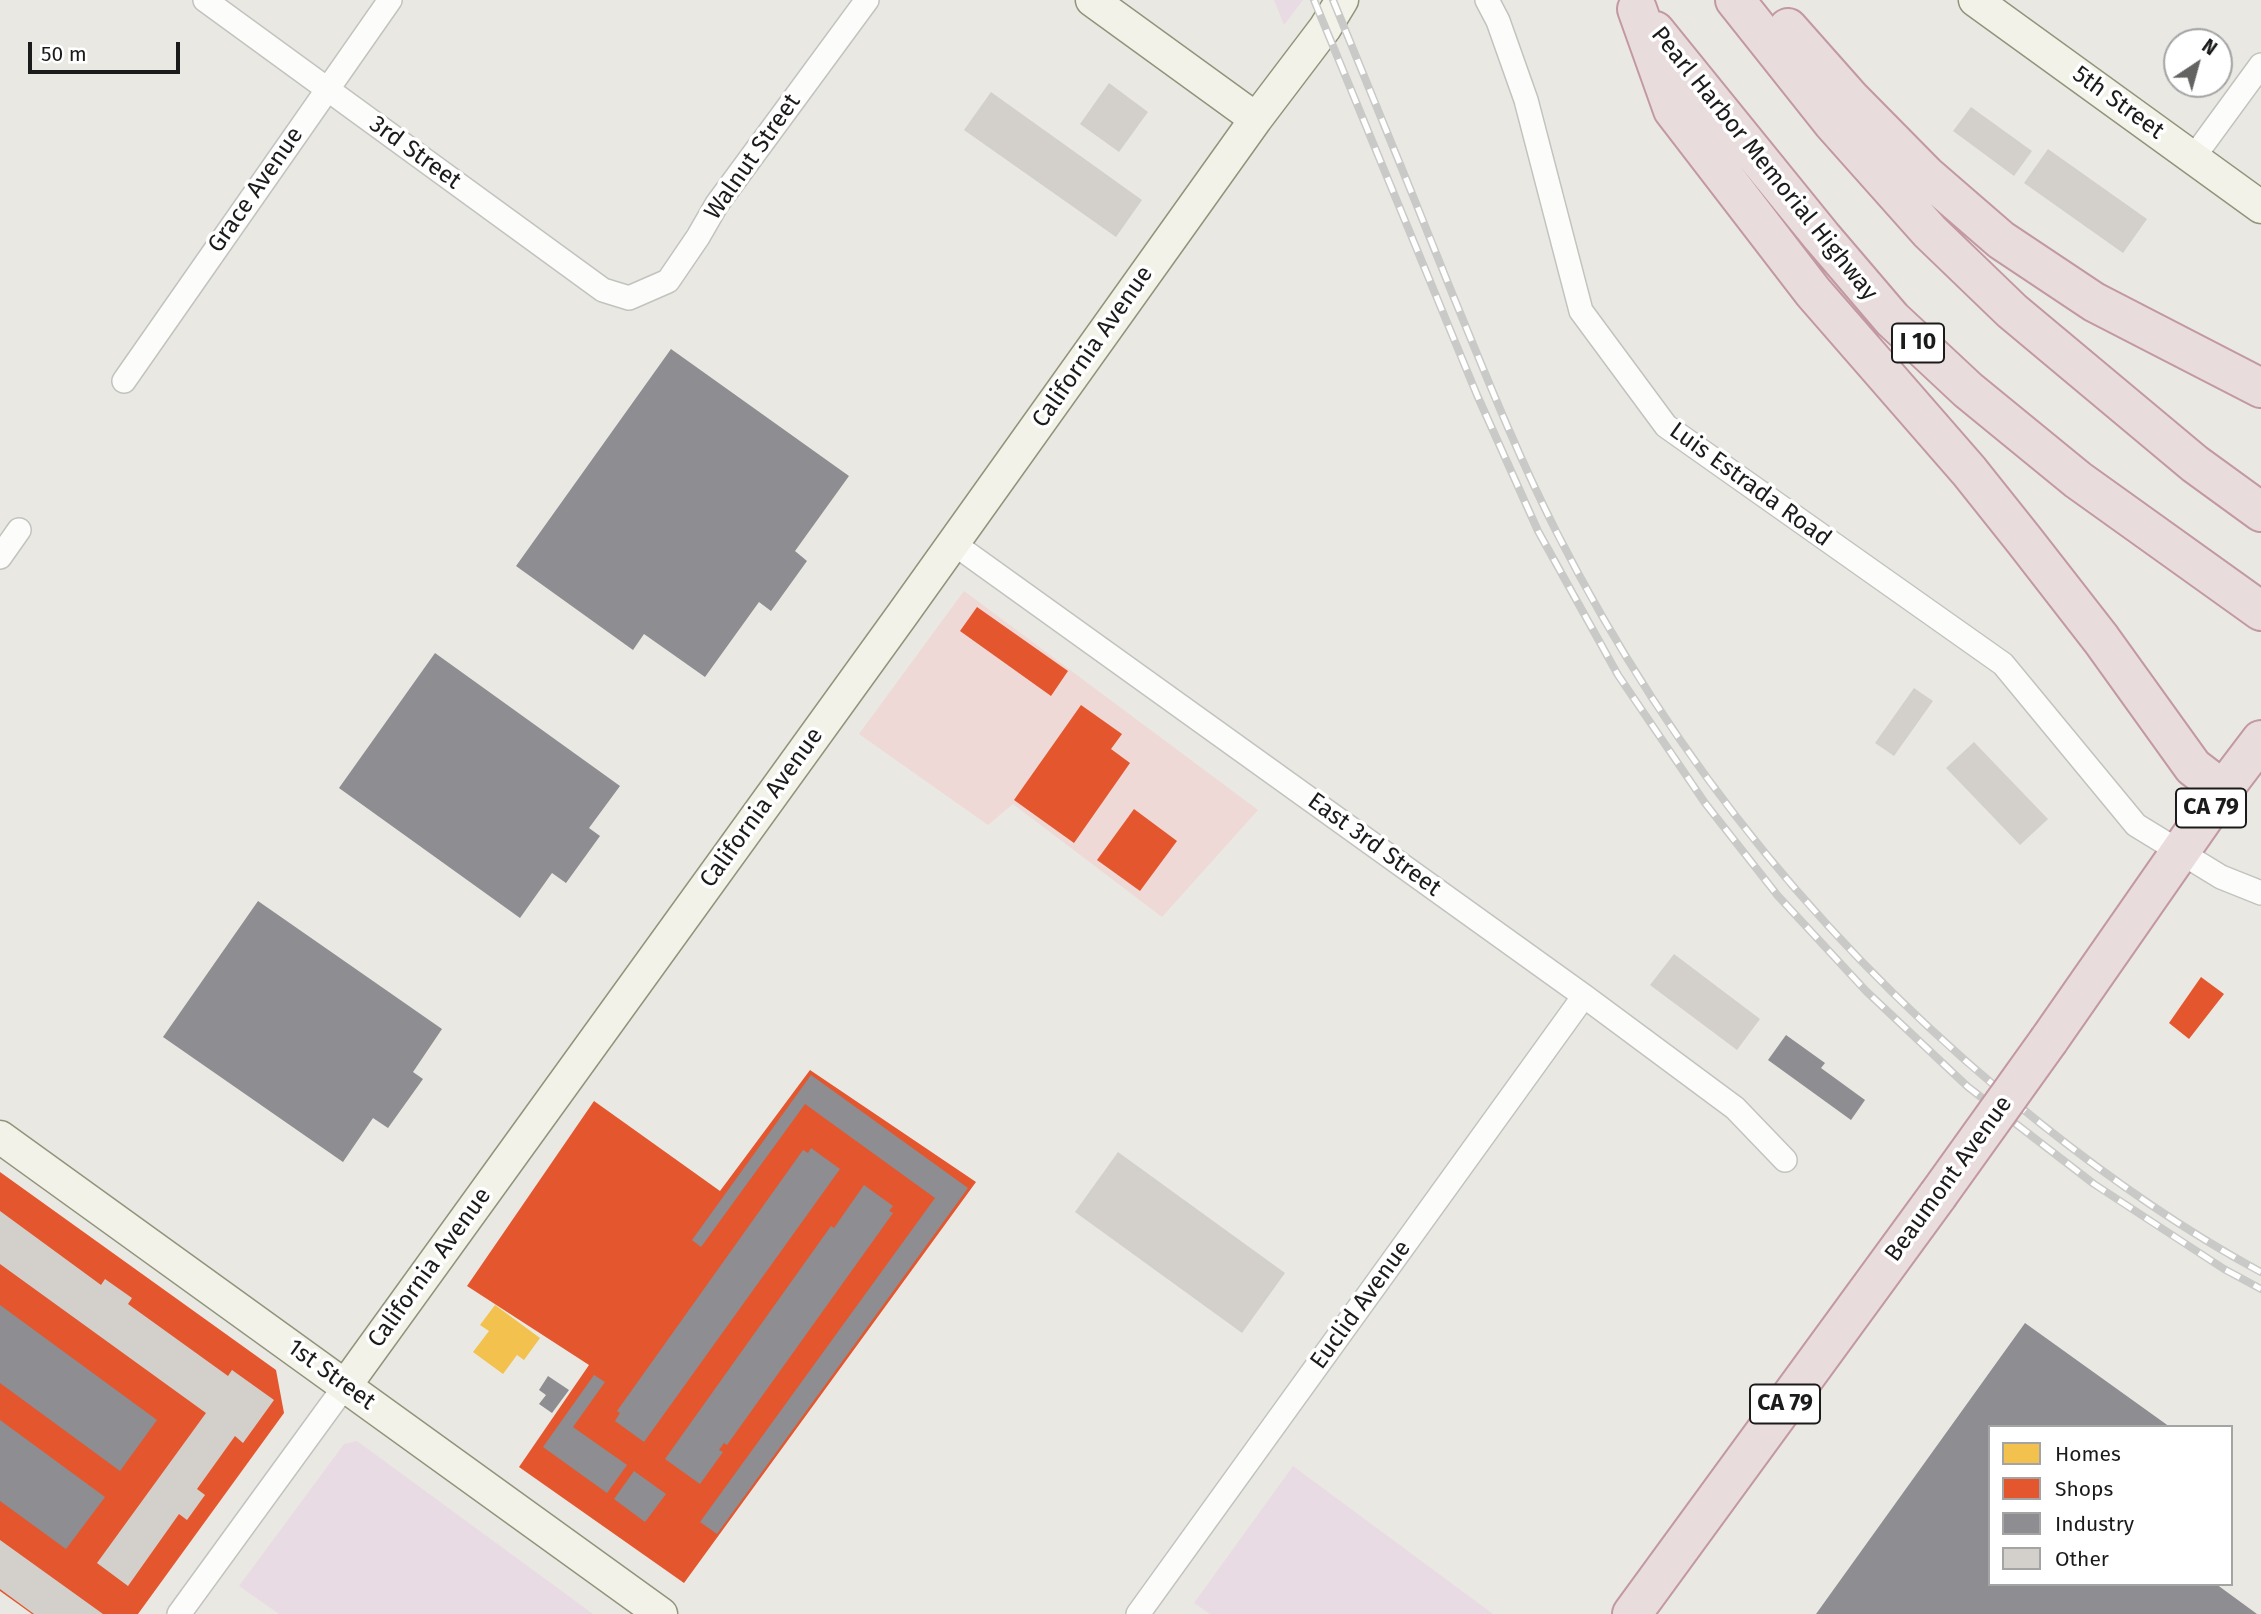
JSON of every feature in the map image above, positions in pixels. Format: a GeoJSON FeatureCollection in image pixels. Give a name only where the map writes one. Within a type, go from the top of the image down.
{"type":"FeatureCollection","features":[{"type":"Feature","properties":{"kind":"highway"},"geometry":{"type":"LineString","coordinates":[[1735,0],[1832,122],[1930,232],[2012,311],[2195,464],[2261,512]]}},
{"type":"Feature","properties":{"kind":"highway"},"geometry":{"type":"LineString","coordinates":[[1763,0],[1850,98],[1926,175],[2001,240],[2094,302],[2261,388]]}},
{"type":"Feature","properties":{"kind":"highway"},"geometry":{"type":"LineString","coordinates":[[1634,4],[1672,110],[1813,292],[1969,471],[2024,540],[2101,639],[2193,767],[2247,767]]}},
{"type":"Feature","properties":{"kind":"highway","name":"Pearl Harbor Memorial Highway"},"geometry":{"type":"LineString","coordinates":[[1634,4],[1822,237],[1892,319],[1968,390],[2078,480],[2261,611]]}},
{"type":"Feature","properties":{"kind":"highway","name":"Beaumont Avenue"},"geometry":{"type":"LineString","coordinates":[[1632,1614],[1938,1195],[2180,854],[2247,767]]}},
{"type":"Feature","properties":{"kind":"street","name":"3rd Street"},"geometry":{"type":"LineString","coordinates":[[205,0],[603,290],[629,298]]}},
{"type":"Feature","properties":{"kind":"street","name":"Grace Avenue"},"geometry":{"type":"LineString","coordinates":[[124,381],[326,88],[390,0]]}},
{"type":"Feature","properties":{"kind":"street","name":"Walnut Street"},"geometry":{"type":"LineString","coordinates":[[629,298],[668,281],[717,204],[867,0]]}},
{"type":"Feature","properties":{"kind":"street"},"geometry":{"type":"LineString","coordinates":[[1092,0],[1256,118]]}},
{"type":"Feature","properties":{"kind":"street","name":"California Avenue"},"geometry":{"type":"LineString","coordinates":[[179,1614],[953,543],[1256,118],[1325,28],[1342,0]]}},
{"type":"Feature","properties":{"kind":"street","name":"Luis Estrada Road"},"geometry":{"type":"LineString","coordinates":[[1487,0],[1499,21],[1526,100],[1581,311],[1666,426],[2003,664],[2136,825],[2221,877],[2261,893]]}},
{"type":"Feature","properties":{"kind":"street","name":"5th Street"},"geometry":{"type":"LineString","coordinates":[[1975,0],[2261,206]]}},
{"type":"Feature","properties":{"kind":"street"},"geometry":{"type":"LineString","coordinates":[[2193,158],[2261,65]]}},
{"type":"Feature","properties":{"kind":"street"},"geometry":{"type":"LineString","coordinates":[[0,557],[19,530]]}},
{"type":"Feature","properties":{"kind":"street","name":"East 3rd Street"},"geometry":{"type":"LineString","coordinates":[[953,543],[1584,996],[1735,1108],[1785,1160]]}},
{"type":"Feature","properties":{"kind":"street","name":"Euclid Avenue"},"geometry":{"type":"LineString","coordinates":[[1138,1614],[1584,996]]}},
{"type":"Feature","properties":{"kind":"street","name":"1st Street"},"geometry":{"type":"LineString","coordinates":[[0,1137],[661,1614]]}},
{"type":"Feature","properties":{"kind":"shaded area"},"geometry":{"type":"Polygon","coordinates":[[[1274,0],[1303,0],[1284,25],[1274,0]]]}},
{"type":"Feature","properties":{"kind":"shaded area"},"geometry":{"type":"Polygon","coordinates":[[[964,591],[1258,810],[1162,917],[1013,804],[988,825],[859,734],[964,591]]]}},
{"type":"Feature","properties":{"kind":"shaded area"},"geometry":{"type":"Polygon","coordinates":[[[357,1441],[593,1614],[279,1614],[239,1586],[344,1444],[357,1441]]]}},
{"type":"Feature","properties":{"kind":"shaded area"},"geometry":{"type":"Polygon","coordinates":[[[1293,1466],[1493,1614],[1210,1614],[1194,1603],[1293,1466]]]}},
{"type":"Feature","properties":{"kind":"building: Homes"},"geometry":{"type":"Polygon","coordinates":[[[495,1305],[540,1338],[524,1360],[517,1355],[503,1374],[473,1352],[489,1331],[480,1325],[495,1305]]]}},
{"type":"Feature","properties":{"kind":"building: Shops"},"geometry":{"type":"Polygon","coordinates":[[[977,607],[1068,671],[1051,696],[960,631],[977,607]]]}},
{"type":"Feature","properties":{"kind":"building: Shops"},"geometry":{"type":"Polygon","coordinates":[[[1081,705],[1122,734],[1111,749],[1130,763],[1074,843],[1014,800],[1081,705]]]}},
{"type":"Feature","properties":{"kind":"building: Shops"},"geometry":{"type":"Polygon","coordinates":[[[1134,809],[1177,841],[1140,891],[1097,860],[1134,809]]]}},
{"type":"Feature","properties":{"kind":"building: Shops"},"geometry":{"type":"Polygon","coordinates":[[[2201,977],[2224,994],[2189,1039],[2169,1023],[2201,977]]]}},
{"type":"Feature","properties":{"kind":"building: Shops"},"geometry":{"type":"Polygon","coordinates":[[[810,1070],[976,1182],[684,1583],[519,1467],[589,1365],[467,1286],[594,1101],[720,1191],[810,1070]]]}},
{"type":"Feature","properties":{"kind":"building: Shops"},"geometry":{"type":"Polygon","coordinates":[[[0,1172],[276,1370],[284,1413],[138,1614],[32,1614],[0,1591],[0,1172]]]}},
{"type":"Feature","properties":{"kind":"building: Industry"},"geometry":{"type":"Polygon","coordinates":[[[671,349],[849,476],[795,551],[807,561],[771,611],[759,602],[705,677],[644,634],[633,650],[516,566],[671,349]]]}},
{"type":"Feature","properties":{"kind":"building: Industry"},"geometry":{"type":"Polygon","coordinates":[[[435,653],[620,786],[589,828],[600,836],[566,883],[552,873],[520,918],[339,788],[435,653]]]}},
{"type":"Feature","properties":{"kind":"building: Industry"},"geometry":{"type":"Polygon","coordinates":[[[258,901],[442,1029],[413,1072],[423,1079],[388,1128],[373,1118],[343,1162],[163,1037],[258,901]]]}},
{"type":"Feature","properties":{"kind":"building: Industry"},"geometry":{"type":"Polygon","coordinates":[[[1786,1035],[1825,1063],[1821,1068],[1865,1100],[1851,1120],[1768,1060],[1786,1035]]]}},
{"type":"Feature","properties":{"kind":"building: Industry"},"geometry":{"type":"Polygon","coordinates":[[[811,1075],[968,1188],[717,1534],[700,1522],[935,1198],[805,1104],[701,1247],[692,1240],[811,1075]]]}},
{"type":"Feature","properties":{"kind":"building: Industry"},"geometry":{"type":"Polygon","coordinates":[[[811,1148],[840,1169],[644,1442],[615,1421],[620,1413],[617,1411],[803,1150],[808,1153],[811,1148]]]}},
{"type":"Feature","properties":{"kind":"building: Industry"},"geometry":{"type":"Polygon","coordinates":[[[864,1185],[893,1206],[889,1211],[893,1213],[727,1445],[724,1443],[719,1450],[723,1452],[700,1484],[665,1459],[831,1226],[834,1228],[864,1185]]]}},
{"type":"Feature","properties":{"kind":"building: Industry"},"geometry":{"type":"Polygon","coordinates":[[[0,1305],[157,1420],[120,1471],[0,1383],[0,1305]]]}},
{"type":"Feature","properties":{"kind":"building: Industry"},"geometry":{"type":"Polygon","coordinates":[[[2025,1323],[2167,1425],[1988,1425],[1988,1586],[2219,1586],[2257,1614],[1816,1614],[2025,1323]]]}},
{"type":"Feature","properties":{"kind":"building: Industry"},"geometry":{"type":"Polygon","coordinates":[[[594,1375],[605,1382],[573,1427],[627,1465],[607,1493],[543,1447],[594,1375]]]}},
{"type":"Feature","properties":{"kind":"building: Industry"},"geometry":{"type":"Polygon","coordinates":[[[548,1376],[569,1390],[552,1413],[539,1404],[546,1395],[539,1390],[548,1376]]]}},
{"type":"Feature","properties":{"kind":"building: Industry"},"geometry":{"type":"Polygon","coordinates":[[[0,1420],[105,1497],[66,1549],[0,1501],[0,1420]]]}},
{"type":"Feature","properties":{"kind":"building: Industry"},"geometry":{"type":"Polygon","coordinates":[[[634,1471],[666,1494],[645,1522],[614,1499],[634,1471]]]}},
{"type":"Feature","properties":{"kind":"building: Other"},"geometry":{"type":"Polygon","coordinates":[[[1109,83],[1148,112],[1119,152],[1080,124],[1109,83]]]}},
{"type":"Feature","properties":{"kind":"building: Other"},"geometry":{"type":"Polygon","coordinates":[[[991,92],[1142,200],[1116,237],[964,130],[991,92]]]}},
{"type":"Feature","properties":{"kind":"building: Other"},"geometry":{"type":"Polygon","coordinates":[[[1971,107],[2032,151],[2014,176],[1953,131],[1971,107]]]}},
{"type":"Feature","properties":{"kind":"building: Other"},"geometry":{"type":"Polygon","coordinates":[[[2048,149],[2147,219],[2123,253],[2024,183],[2048,149]]]}},
{"type":"Feature","properties":{"kind":"building: Other"},"geometry":{"type":"Polygon","coordinates":[[[1914,688],[1933,701],[1894,756],[1875,743],[1914,688]]]}},
{"type":"Feature","properties":{"kind":"building: Other"},"geometry":{"type":"Polygon","coordinates":[[[1974,742],[2048,819],[2020,845],[1946,768],[1974,742]]]}},
{"type":"Feature","properties":{"kind":"building: Other"},"geometry":{"type":"Polygon","coordinates":[[[1674,954],[1760,1019],[1737,1050],[1650,985],[1674,954]]]}},
{"type":"Feature","properties":{"kind":"building: Other"},"geometry":{"type":"Polygon","coordinates":[[[1118,1152],[1285,1273],[1242,1333],[1075,1212],[1118,1152]]]}},
{"type":"Feature","properties":{"kind":"building: Other"},"geometry":{"type":"Polygon","coordinates":[[[0,1211],[101,1285],[105,1279],[132,1298],[128,1304],[228,1376],[232,1370],[274,1400],[243,1443],[235,1436],[197,1489],[205,1495],[187,1520],[179,1514],[128,1586],[97,1563],[206,1413],[0,1264],[0,1211]]]}},
{"type":"Feature","properties":{"kind":"building: Other"},"geometry":{"type":"Polygon","coordinates":[[[0,1540],[103,1614],[34,1614],[0,1589],[0,1540]]]}},
{"type":"Feature","properties":{"kind":"railway"},"geometry":{"type":"LineString","coordinates":[[1314,0],[1477,395],[1538,531],[1618,675],[1705,803],[1778,896],[1866,991],[1968,1087],[2094,1184],[2224,1269],[2261,1289]]}},
{"type":"Feature","properties":{"kind":"railway"},"geometry":{"type":"LineString","coordinates":[[1333,0],[1489,383],[1542,502],[1603,617],[1653,699],[1707,778],[1765,853],[1828,925],[1894,994],[1965,1060],[2093,1164],[2175,1221],[2261,1272]]}}]}
